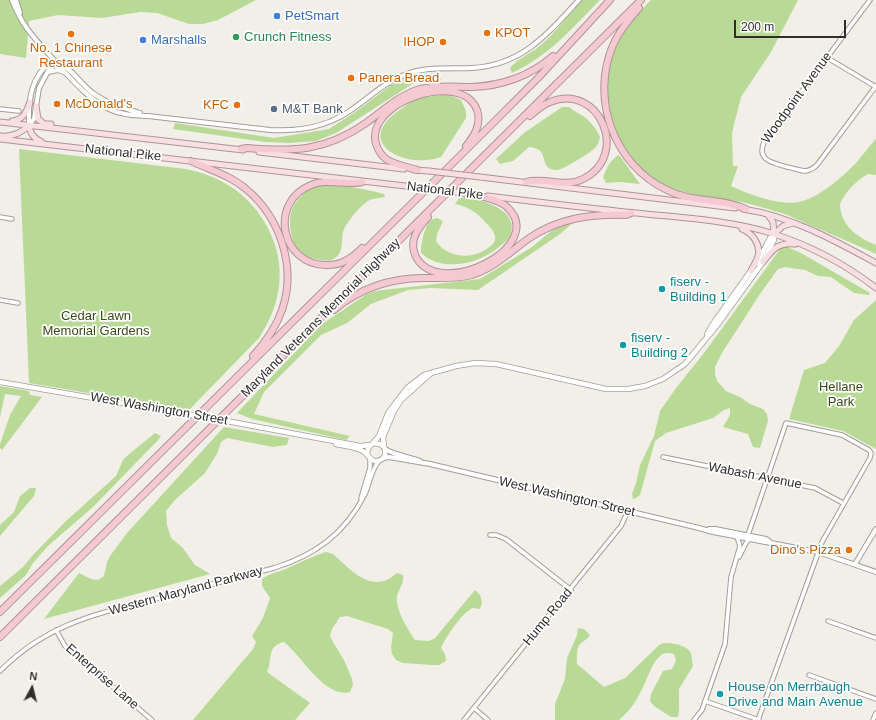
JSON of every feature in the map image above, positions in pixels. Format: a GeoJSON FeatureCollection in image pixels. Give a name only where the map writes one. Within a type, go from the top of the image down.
{"type":"FeatureCollection","features":[{"type":"Feature","properties":{"kind":"highway","name":"Maryland Veterans Memorial Highway"},"geometry":{"type":"LineString","coordinates":[[0,612],[538,78],[610,0]]}},
{"type":"Feature","properties":{"kind":"highway","name":"Maryland Veterans Memorial Highway"},"geometry":{"type":"LineString","coordinates":[[0,637],[641,0]]}},
{"type":"Feature","properties":{"kind":"highway"},"geometry":{"type":"LineString","coordinates":[[645,0],[631,16],[618,36],[610,55],[606,70],[604,96],[608,119],[614,136],[625,155],[632,163],[657,185],[668,191],[690,198],[739,206],[746,209]]}},
{"type":"Feature","properties":{"kind":"highway"},"geometry":{"type":"LineString","coordinates":[[241,149],[286,150],[318,146],[347,135],[400,98],[420,89],[484,86],[516,78],[543,65],[585,27]]}},
{"type":"Feature","properties":{"kind":"highway"},"geometry":{"type":"LineString","coordinates":[[418,170],[386,159],[379,150],[375,139],[376,132],[382,119],[402,102],[421,94],[452,92],[467,97],[472,101],[478,112],[479,123],[477,129],[469,142],[435,181]]}},
{"type":"Feature","properties":{"kind":"highway"},"geometry":{"type":"LineString","coordinates":[[490,150],[536,110],[549,102],[565,99],[573,100],[587,105],[595,111],[604,123],[607,140],[604,158],[596,170],[590,175],[576,182],[526,182]]}},
{"type":"Feature","properties":{"kind":"highway"},"geometry":{"type":"LineString","coordinates":[[192,161],[236,181],[246,188],[258,200],[276,227],[285,252],[287,267],[286,296],[276,324],[255,355],[205,409]]}},
{"type":"Feature","properties":{"kind":"highway"},"geometry":{"type":"LineString","coordinates":[[460,180],[416,231],[413,249],[419,262],[434,271],[441,273],[461,272],[486,264],[508,248],[516,234],[515,221],[512,214],[503,204],[477,195]]}},
{"type":"Feature","properties":{"kind":"highway"},"geometry":{"type":"LineString","coordinates":[[362,182],[355,183],[329,181],[312,184],[301,190],[293,198],[286,212],[284,227],[289,242],[298,255],[318,265],[331,265],[345,262],[408,208]]}},
{"type":"Feature","properties":{"kind":"highway"},"geometry":{"type":"LineString","coordinates":[[300,339],[350,298],[374,286],[401,280],[472,275],[493,266],[528,240],[557,223],[584,216],[626,215],[631,213]]}},
{"type":"Feature","properties":{"kind":"main road"},"geometry":{"type":"LineString","coordinates":[[0,122],[20,120],[25,115],[30,102]]}},
{"type":"Feature","properties":{"kind":"main road"},"geometry":{"type":"LineString","coordinates":[[36,106],[38,119],[44,124],[141,135],[146,138]]}},
{"type":"Feature","properties":{"kind":"main road","name":"National Pike"},"geometry":{"type":"LineString","coordinates":[[0,122],[526,182],[746,209],[794,223],[837,242],[876,263]]}},
{"type":"Feature","properties":{"kind":"main road"},"geometry":{"type":"LineString","coordinates":[[0,136],[17,134],[25,130],[29,125]]}},
{"type":"Feature","properties":{"kind":"main road"},"geometry":{"type":"LineString","coordinates":[[29,125],[32,135],[36,139],[51,145]]}},
{"type":"Feature","properties":{"kind":"main road","name":"National Pike"},"geometry":{"type":"LineString","coordinates":[[0,139],[719,223],[774,234],[805,246],[843,265],[876,288]]}},
{"type":"Feature","properties":{"kind":"main road"},"geometry":{"type":"LineString","coordinates":[[763,262],[774,240],[771,218],[767,214]]}},
{"type":"Feature","properties":{"kind":"main road"},"geometry":{"type":"LineString","coordinates":[[719,223],[742,229],[753,236],[758,245],[758,257],[751,270]]}},
{"type":"Feature","properties":{"kind":"main road"},"geometry":{"type":"LineString","coordinates":[[701,344],[715,321],[758,262],[770,238],[783,226],[794,223]]}},
{"type":"Feature","properties":{"kind":"main road"},"geometry":{"type":"LineString","coordinates":[[430,374],[401,400],[394,411],[383,437],[385,453],[381,459],[373,461],[369,457],[367,449],[379,436],[388,413],[401,395],[424,375],[444,368],[467,364],[486,363],[600,388],[618,390],[646,386],[663,379],[685,364],[718,324],[773,250],[780,245],[788,243],[805,246]]}},
{"type":"Feature","properties":{"kind":"main road","name":"West Washington Street"},"geometry":{"type":"LineString","coordinates":[[0,382],[363,446],[372,444]]}},
{"type":"Feature","properties":{"kind":"main road","name":"West Washington Street"},"geometry":{"type":"LineString","coordinates":[[317,438],[359,450],[369,457]]}},
{"type":"Feature","properties":{"kind":"main road"},"geometry":{"type":"LineString","coordinates":[[372,444],[379,443],[384,448]]}},
{"type":"Feature","properties":{"kind":"street"},"geometry":{"type":"LineString","coordinates":[[12,0],[33,38],[88,96],[109,109],[128,115],[270,130],[296,131],[324,125],[343,116],[385,85],[405,75],[427,69],[481,67],[510,60],[535,46],[579,0]]}},
{"type":"Feature","properties":{"kind":"street"},"geometry":{"type":"LineString","coordinates":[[16,0],[25,26]]}},
{"type":"Feature","properties":{"kind":"street","name":"Woodpoint Avenue"},"geometry":{"type":"LineString","coordinates":[[870,0],[764,142],[762,151],[765,159],[773,163],[801,171],[813,169],[876,86]]}},
{"type":"Feature","properties":{"kind":"street"},"geometry":{"type":"LineString","coordinates":[[826,57],[876,86]]}},
{"type":"Feature","properties":{"kind":"street"},"geometry":{"type":"LineString","coordinates":[[54,60],[64,65],[93,93],[102,99],[120,108],[148,116]]}},
{"type":"Feature","properties":{"kind":"street"},"geometry":{"type":"LineString","coordinates":[[29,125],[34,119],[39,88],[54,60]]}},
{"type":"Feature","properties":{"kind":"street"},"geometry":{"type":"LineString","coordinates":[[29,125],[30,102],[35,79],[43,68],[54,60]]}},
{"type":"Feature","properties":{"kind":"street"},"geometry":{"type":"LineString","coordinates":[[48,72],[58,70],[66,74]]}},
{"type":"Feature","properties":{"kind":"street"},"geometry":{"type":"LineString","coordinates":[[0,109],[19,111]]}},
{"type":"Feature","properties":{"kind":"street"},"geometry":{"type":"LineString","coordinates":[[0,217],[12,219]]}},
{"type":"Feature","properties":{"kind":"street"},"geometry":{"type":"LineString","coordinates":[[0,300],[18,303]]}},
{"type":"Feature","properties":{"kind":"street"},"geometry":{"type":"LineString","coordinates":[[705,701],[759,720],[818,552],[870,458],[871,453],[866,447],[842,435],[786,423],[749,537],[736,562]]}},
{"type":"Feature","properties":{"kind":"street","name":"West Washington Street"},"geometry":{"type":"LineString","coordinates":[[384,448],[393,453],[437,466],[737,537],[749,537]]}},
{"type":"Feature","properties":{"kind":"street","name":"Western Maryland Parkway"},"geometry":{"type":"LineString","coordinates":[[361,500],[371,463],[369,457]]}},
{"type":"Feature","properties":{"kind":"street","name":"West Washington Street"},"geometry":{"type":"LineString","coordinates":[[381,459],[389,457],[430,464]]}},
{"type":"Feature","properties":{"kind":"street","name":"Wabash Avenue"},"geometry":{"type":"LineString","coordinates":[[663,457],[815,488],[844,503]]}},
{"type":"Feature","properties":{"kind":"street","name":"Western Maryland Parkway"},"geometry":{"type":"LineString","coordinates":[[0,671],[29,646],[68,624],[95,615],[274,568],[299,559],[321,547],[349,519],[369,485],[375,466],[381,459]]}},
{"type":"Feature","properties":{"kind":"street","name":"Hump Road"},"geometry":{"type":"LineString","coordinates":[[464,720],[571,590],[621,526],[628,511]]}},
{"type":"Feature","properties":{"kind":"street","name":"West Washington Street"},"geometry":{"type":"LineString","coordinates":[[704,529],[715,529],[749,537],[765,543],[770,542],[818,552],[876,572]]}},
{"type":"Feature","properties":{"kind":"street"},"geometry":{"type":"LineString","coordinates":[[855,564],[876,529]]}},
{"type":"Feature","properties":{"kind":"street"},"geometry":{"type":"LineString","coordinates":[[490,535],[496,534],[506,539],[571,590]]}},
{"type":"Feature","properties":{"kind":"street"},"geometry":{"type":"LineString","coordinates":[[694,720],[702,710],[725,644],[731,577],[740,546],[737,537]]}},
{"type":"Feature","properties":{"kind":"street"},"geometry":{"type":"LineString","coordinates":[[828,621],[876,638]]}},
{"type":"Feature","properties":{"kind":"street","name":"Enterprise Lane"},"geometry":{"type":"LineString","coordinates":[[56,630],[65,646],[152,720]]}},
{"type":"Feature","properties":{"kind":"street"},"geometry":{"type":"LineString","coordinates":[[809,675],[876,699]]}},
{"type":"Feature","properties":{"kind":"street"},"geometry":{"type":"LineString","coordinates":[[474,708],[488,720]]}},
{"type":"Feature","properties":{"kind":"street"},"geometry":{"type":"LineString","coordinates":[[874,720],[876,713]]}},
{"type":"Feature","properties":{"kind":"green space"},"geometry":{"type":"Polygon","coordinates":[[[0,0],[256,0],[218,20],[203,24],[189,24],[157,13],[140,12],[102,18],[58,15],[29,21],[26,58],[0,54],[0,0]]]}},
{"type":"Feature","properties":{"kind":"green space"},"geometry":{"type":"Polygon","coordinates":[[[581,0],[600,0],[549,50],[526,66],[512,73],[510,68],[547,39],[581,0]]]}},
{"type":"Feature","properties":{"kind":"green space"},"geometry":{"type":"Polygon","coordinates":[[[651,0],[798,0],[771,52],[741,97],[732,133],[733,166],[738,166],[731,186],[755,196],[774,201],[792,203],[807,200],[822,192],[844,174],[856,163],[876,139],[876,175],[868,174],[859,180],[851,187],[840,204],[843,218],[851,230],[863,239],[876,245],[876,254],[785,214],[746,203],[690,194],[673,189],[658,182],[642,170],[629,155],[619,137],[612,118],[608,98],[608,78],[611,58],[619,40],[634,19],[651,0]]]}},
{"type":"Feature","properties":{"kind":"green space"},"geometry":{"type":"Polygon","coordinates":[[[438,73],[441,80],[417,81],[336,133],[316,141],[289,143],[265,142],[173,129],[175,123],[274,138],[329,129],[354,113],[391,85],[411,76],[438,73]]]}},
{"type":"Feature","properties":{"kind":"green space"},"geometry":{"type":"Polygon","coordinates":[[[447,94],[461,100],[466,111],[466,118],[441,157],[427,160],[412,160],[399,156],[388,150],[382,142],[381,132],[387,121],[415,100],[423,97],[447,94]]]}},
{"type":"Feature","properties":{"kind":"green space"},"geometry":{"type":"Polygon","coordinates":[[[562,107],[569,107],[593,125],[600,137],[595,148],[571,164],[557,170],[547,167],[540,151],[529,147],[513,161],[500,164],[496,159],[524,133],[562,107]]]}},
{"type":"Feature","properties":{"kind":"green space","name":"Cedar Lawn Memorial Gardens"},"geometry":{"type":"Polygon","coordinates":[[[19,149],[186,169],[213,177],[223,182],[244,197],[257,211],[274,242],[278,258],[280,274],[274,307],[259,338],[189,410],[29,383],[19,149]]]}},
{"type":"Feature","properties":{"kind":"green space"},"geometry":{"type":"Polygon","coordinates":[[[619,155],[640,184],[620,182],[606,183],[603,177],[606,170],[609,164],[619,155]]]}},
{"type":"Feature","properties":{"kind":"green space"},"geometry":{"type":"Polygon","coordinates":[[[315,184],[358,188],[384,194],[385,197],[370,200],[354,214],[344,228],[340,253],[335,258],[325,261],[309,257],[299,250],[293,240],[290,227],[291,214],[294,205],[299,198],[315,184]]]}},
{"type":"Feature","properties":{"kind":"green space"},"geometry":{"type":"Polygon","coordinates":[[[466,197],[490,204],[504,212],[512,225],[511,233],[505,242],[482,258],[461,264],[439,263],[421,253],[425,231],[431,220],[437,218],[443,221],[437,234],[436,241],[441,247],[453,254],[467,256],[482,252],[492,245],[495,237],[494,232],[489,226],[472,210],[455,204],[459,198],[466,197]]]}},
{"type":"Feature","properties":{"kind":"green space"},"geometry":{"type":"Polygon","coordinates":[[[575,221],[560,234],[478,290],[430,288],[408,290],[371,304],[347,323],[321,335],[264,392],[254,414],[350,436],[346,440],[252,419],[237,413],[322,324],[367,294],[374,291],[480,279],[532,247],[560,224],[575,221]]]}},
{"type":"Feature","properties":{"kind":"green space"},"geometry":{"type":"Polygon","coordinates":[[[783,245],[801,253],[870,293],[869,295],[854,293],[831,277],[818,276],[805,270],[785,267],[778,269],[722,353],[715,367],[717,381],[726,391],[763,409],[767,414],[768,421],[760,448],[753,447],[748,434],[723,427],[730,415],[730,408],[724,410],[713,418],[666,433],[655,441],[640,495],[633,499],[632,494],[640,465],[654,436],[660,411],[783,245]]]}},
{"type":"Feature","properties":{"kind":"green space","name":"Hellane Park"},"geometry":{"type":"Polygon","coordinates":[[[876,300],[876,449],[843,431],[789,419],[804,370],[825,363],[839,346],[854,320],[876,300]]]}},
{"type":"Feature","properties":{"kind":"green space"},"geometry":{"type":"Polygon","coordinates":[[[0,386],[29,391],[30,395],[42,397],[2,450],[0,448],[0,444],[10,415],[21,396],[5,394],[0,417],[0,386]]]}},
{"type":"Feature","properties":{"kind":"green space"},"geometry":{"type":"Polygon","coordinates":[[[224,427],[289,438],[287,445],[273,447],[227,438],[221,442],[217,454],[205,473],[175,500],[166,511],[167,525],[171,538],[182,547],[195,565],[210,574],[44,619],[79,573],[91,579],[98,580],[104,576],[110,556],[127,533],[224,427]]]}},
{"type":"Feature","properties":{"kind":"green space"},"geometry":{"type":"Polygon","coordinates":[[[155,433],[161,436],[159,439],[94,506],[48,546],[33,563],[26,575],[0,598],[0,586],[23,567],[65,522],[116,476],[123,460],[128,455],[155,433]]]}},
{"type":"Feature","properties":{"kind":"green space"},"geometry":{"type":"Polygon","coordinates":[[[30,488],[36,488],[34,496],[0,536],[0,525],[14,512],[20,496],[30,488]]]}},
{"type":"Feature","properties":{"kind":"green space"},"geometry":{"type":"Polygon","coordinates":[[[326,552],[333,554],[356,574],[369,581],[384,581],[397,573],[403,575],[403,581],[397,596],[398,607],[409,631],[415,640],[429,641],[435,638],[475,590],[480,595],[482,602],[480,609],[473,608],[469,610],[455,625],[441,648],[445,654],[446,661],[439,665],[403,663],[396,660],[392,654],[391,647],[393,633],[388,629],[347,616],[340,617],[332,629],[330,636],[344,660],[352,679],[353,685],[350,692],[341,692],[332,689],[323,683],[284,642],[278,644],[272,650],[267,672],[310,703],[295,720],[193,720],[253,649],[256,642],[252,636],[263,618],[270,598],[262,586],[262,579],[326,552]]]}},
{"type":"Feature","properties":{"kind":"green space"},"geometry":{"type":"Polygon","coordinates":[[[578,628],[584,629],[590,635],[580,644],[578,648],[577,664],[604,687],[625,678],[657,646],[661,644],[677,644],[689,650],[691,653],[693,666],[679,689],[678,717],[671,717],[654,706],[650,701],[651,694],[663,671],[672,669],[676,661],[674,654],[667,653],[663,654],[657,660],[651,669],[642,691],[628,712],[619,720],[555,720],[555,704],[565,679],[567,658],[577,635],[578,628]]]}},
{"type":"Feature","properties":{"kind":"place","name":"PetSmart"},"geometry":{"type":"Point","coordinates":[277,16]}},
{"type":"Feature","properties":{"kind":"place","name":"KPOT"},"geometry":{"type":"Point","coordinates":[487,33]}},
{"type":"Feature","properties":{"kind":"place","name":"No. 1 Chinese Restaurant"},"geometry":{"type":"Point","coordinates":[71,34]}},
{"type":"Feature","properties":{"kind":"place","name":"Crunch Fitness"},"geometry":{"type":"Point","coordinates":[236,37]}},
{"type":"Feature","properties":{"kind":"place","name":"Marshalls"},"geometry":{"type":"Point","coordinates":[143,40]}},
{"type":"Feature","properties":{"kind":"place","name":"IHOP"},"geometry":{"type":"Point","coordinates":[443,42]}},
{"type":"Feature","properties":{"kind":"place","name":"Panera Bread"},"geometry":{"type":"Point","coordinates":[351,78]}},
{"type":"Feature","properties":{"kind":"place","name":"McDonald's"},"geometry":{"type":"Point","coordinates":[57,104]}},
{"type":"Feature","properties":{"kind":"place","name":"KFC"},"geometry":{"type":"Point","coordinates":[237,105]}},
{"type":"Feature","properties":{"kind":"place","name":"M&T Bank"},"geometry":{"type":"Point","coordinates":[274,109]}},
{"type":"Feature","properties":{"kind":"place","name":"fiserv - Building 1"},"geometry":{"type":"Point","coordinates":[662,289]}},
{"type":"Feature","properties":{"kind":"place","name":"fiserv - Building 2"},"geometry":{"type":"Point","coordinates":[623,345]}},
{"type":"Feature","properties":{"kind":"place","name":"Dino's Pizza"},"geometry":{"type":"Point","coordinates":[849,550]}},
{"type":"Feature","properties":{"kind":"place","name":"House on Merrbaugh Drive and Main Avenue"},"geometry":{"type":"Point","coordinates":[720,694]}}]}
